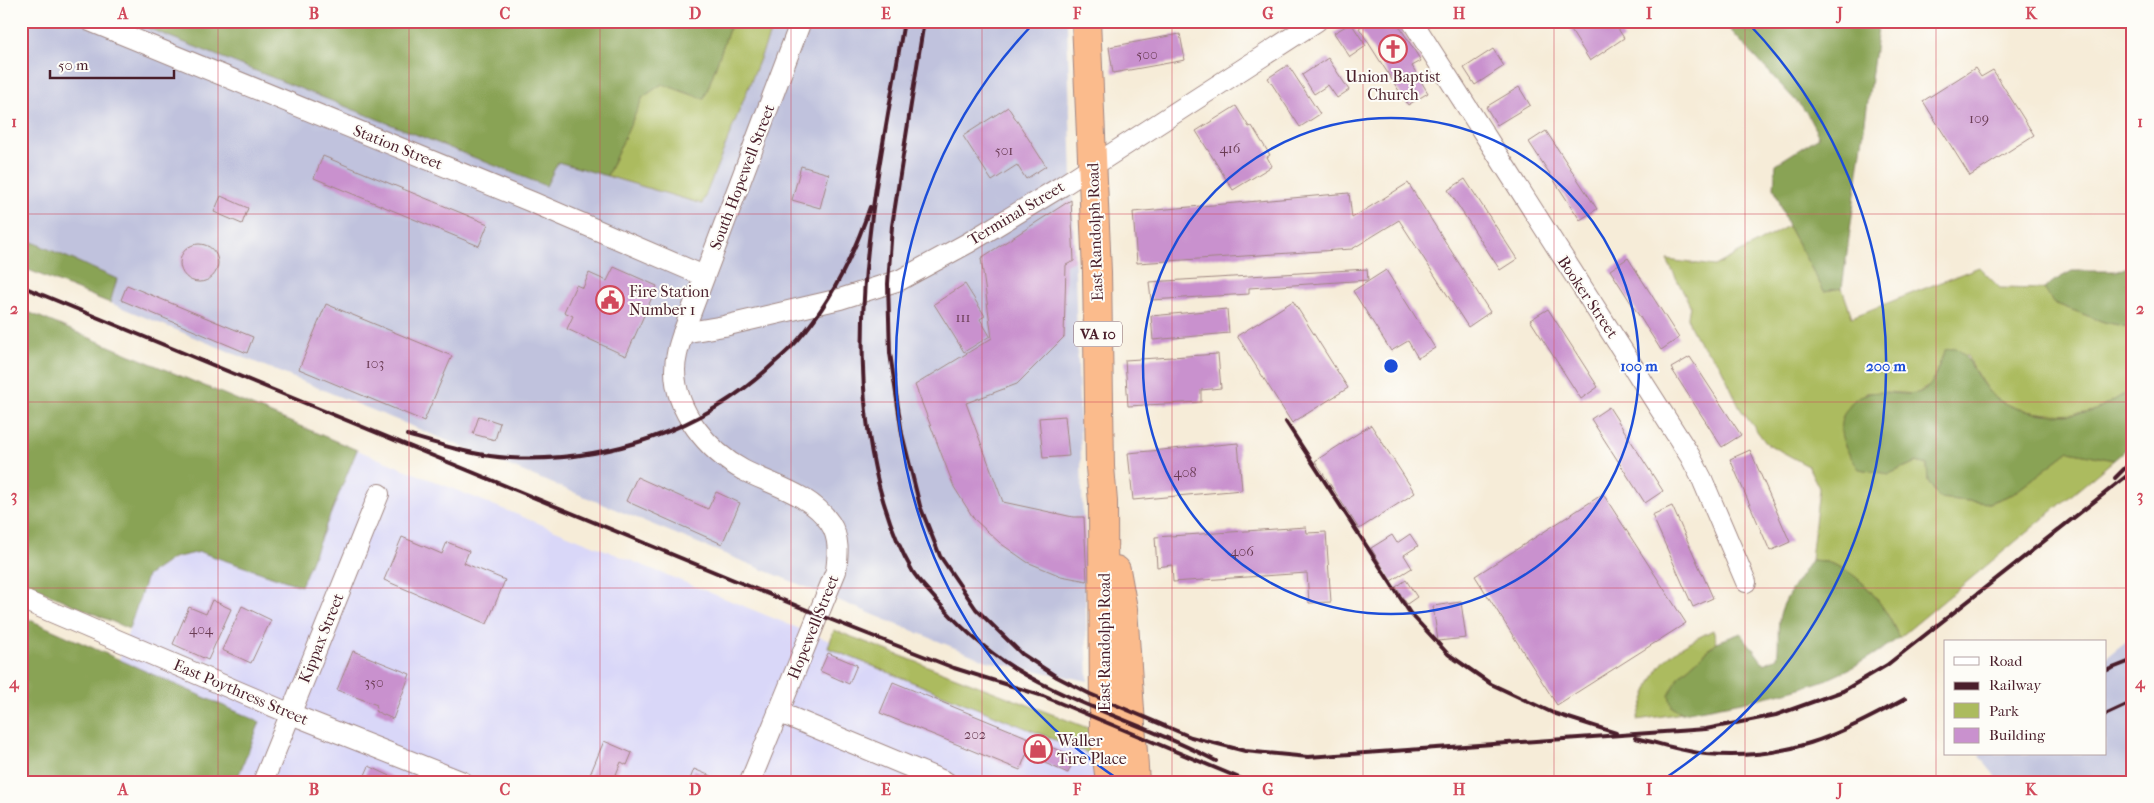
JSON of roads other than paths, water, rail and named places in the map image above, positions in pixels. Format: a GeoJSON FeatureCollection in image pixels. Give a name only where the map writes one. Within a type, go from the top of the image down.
{"type":"FeatureCollection","features":[{"type":"Feature","properties":{"kind":"highway","name":"East Randolph Road"},"geometry":{"type":"LineString","coordinates":[[1086,21],[1098,272],[1100,467],[1103,502],[1104,734],[1110,782]]}},
{"type":"Feature","properties":{"kind":"highway","name":"East Randolph Road"},"geometry":{"type":"LineString","coordinates":[[1103,502],[1123,609],[1135,782]]}},
{"type":"Feature","properties":{"kind":"street","name":"Station Street"},"geometry":{"type":"LineString","coordinates":[[90,21],[532,202],[704,276]]}},
{"type":"Feature","properties":{"kind":"street","name":"South Hopewell Street"},"geometry":{"type":"LineString","coordinates":[[683,333],[801,21]]}},
{"type":"Feature","properties":{"kind":"street","name":"Terminal Street"},"geometry":{"type":"LineString","coordinates":[[683,333],[724,326],[840,299],[900,280],[968,242],[1092,166],[1317,21]]}},
{"type":"Feature","properties":{"kind":"street","name":"Booker Street"},"geometry":{"type":"LineString","coordinates":[[1412,21],[1690,456],[1702,479],[1746,582]]}},
{"type":"Feature","properties":{"kind":"street","name":"Hopewell Street"},"geometry":{"type":"LineString","coordinates":[[683,333],[677,352],[675,369],[676,387],[682,404],[696,428],[711,446],[736,465],[793,493],[819,510],[831,524],[839,553],[836,571],[750,782]]}},
{"type":"Feature","properties":{"kind":"street","name":"Kippax Street"},"geometry":{"type":"LineString","coordinates":[[262,782],[379,494]]}},
{"type":"Feature","properties":{"kind":"street","name":"East Poythress Street"},"geometry":{"type":"LineString","coordinates":[[21,599],[291,714],[463,782]]}},
{"type":"Feature","properties":{"kind":"street"},"geometry":{"type":"LineString","coordinates":[[778,712],[946,782]]}},
{"type":"Feature","properties":{"kind":"railway"},"geometry":{"type":"LineString","coordinates":[[904,21],[875,195],[863,312],[863,370],[868,428],[879,486],[897,541],[907,562],[924,586],[959,624],[1002,660],[1038,682],[1063,694],[1166,737],[1216,761]]}},
{"type":"Feature","properties":{"kind":"railway"},"geometry":{"type":"LineString","coordinates":[[924,21],[892,226],[888,284],[890,353],[902,434],[920,506],[940,556],[976,609],[1022,654],[1057,677],[1090,694],[1191,737],[1245,751],[1308,757],[1706,729],[1776,715],[1843,691],[1887,665],[2133,471]]}},
{"type":"Feature","properties":{"kind":"railway"},"geometry":{"type":"LineString","coordinates":[[407,435],[458,450],[484,455],[510,458],[546,458],[582,455],[618,448],[652,438],[685,424],[717,407],[747,387],[798,340],[831,294],[849,260],[870,207]]}},
{"type":"Feature","properties":{"kind":"railway"},"geometry":{"type":"LineString","coordinates":[[21,286],[819,615],[954,668],[1043,696],[1249,782]]}},
{"type":"Feature","properties":{"kind":"railway"},"geometry":{"type":"LineString","coordinates":[[1286,422],[1410,613],[1448,654],[1491,684],[1553,713],[1616,733]]}},
{"type":"Feature","properties":{"kind":"railway"},"geometry":{"type":"LineString","coordinates":[[2115,478],[2133,460]]}},
{"type":"Feature","properties":{"kind":"railway"},"geometry":{"type":"LineString","coordinates":[[2106,671],[2133,660]]}},
{"type":"Feature","properties":{"kind":"railway"},"geometry":{"type":"LineString","coordinates":[[1635,738],[1706,754],[1762,754],[1810,743],[1833,735],[1905,699]]}},
{"type":"Feature","properties":{"kind":"railway"},"geometry":{"type":"LineString","coordinates":[[2106,715],[2133,702]]}},
{"type":"Feature","properties":{"kind":"place","name":"Union Baptist Church"},"geometry":{"type":"Point","coordinates":[1393,49]}},
{"type":"Feature","properties":{"kind":"place","name":"Fire Station Number 1"},"geometry":{"type":"Point","coordinates":[610,300]}},
{"type":"Feature","properties":{"kind":"place","name":"Waller Tire Place"},"geometry":{"type":"Point","coordinates":[1038,749]}}]}
